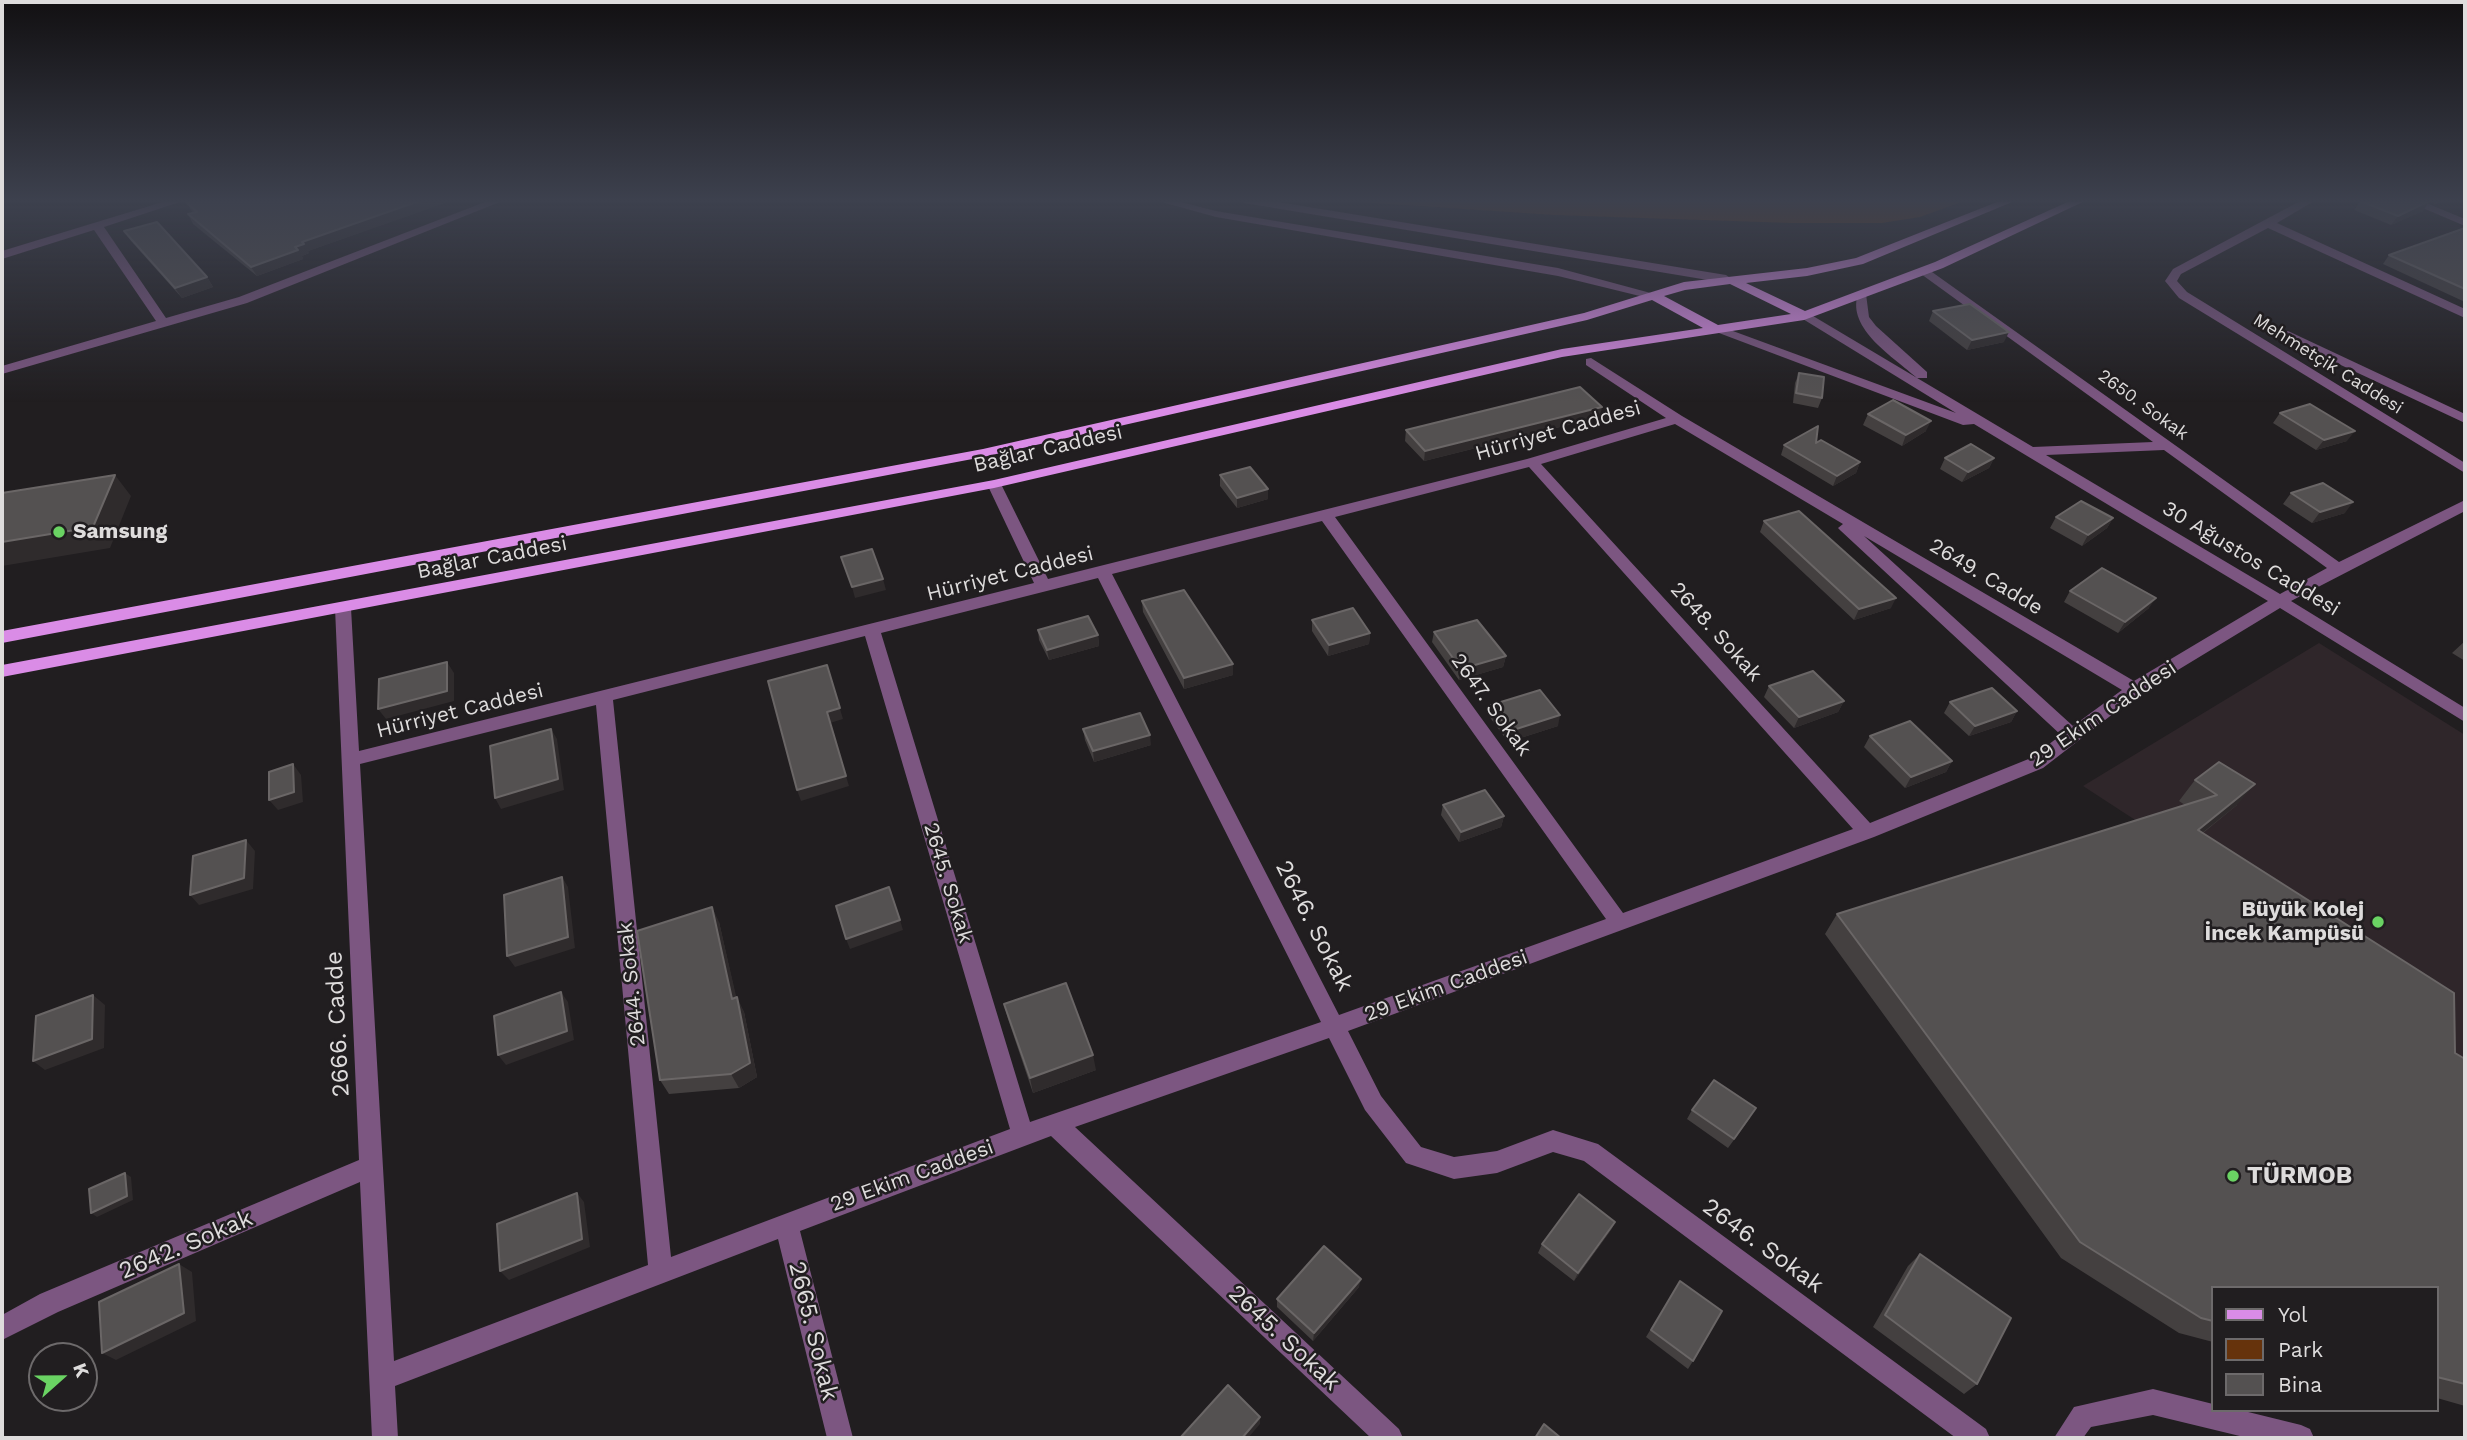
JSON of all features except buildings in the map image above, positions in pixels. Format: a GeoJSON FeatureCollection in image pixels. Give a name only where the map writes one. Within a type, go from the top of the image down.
{"type":"FeatureCollection","features":[{"type":"Feature","properties":{"kind":"main road","name":"Bağlar Caddesi"},"geometry":{"type":"LineString","coordinates":[[2,637],[983,453],[1587,316],[1652,295],[1726,279],[1807,272],[1830,267]]}},
{"type":"Feature","properties":{"kind":"main road","name":"Bağlar Caddesi"},"geometry":{"type":"LineString","coordinates":[[2,671],[994,484],[1562,353],[1644,338],[1804,316],[1862,297],[1934,267]]}},
{"type":"Feature","properties":{"kind":"main road"},"geometry":{"type":"LineString","coordinates":[[1726,279],[1764,294],[1804,316]]}},
{"type":"Feature","properties":{"kind":"main road"},"geometry":{"type":"LineString","coordinates":[[1652,295],[1717,330]]}},
{"type":"Feature","properties":{"kind":"street"},"geometry":{"type":"LineString","coordinates":[[125,267],[163,323]]}},
{"type":"Feature","properties":{"kind":"street"},"geometry":{"type":"LineString","coordinates":[[2,370],[243,300],[327,267]]}},
{"type":"Feature","properties":{"kind":"street"},"geometry":{"type":"LineString","coordinates":[[1530,267],[1652,295]]}},
{"type":"Feature","properties":{"kind":"street"},"geometry":{"type":"LineString","coordinates":[[1654,267],[1726,279]]}},
{"type":"Feature","properties":{"kind":"street","name":"Mehmetçik Caddesi"},"geometry":{"type":"LineString","coordinates":[[2186,267],[2177,272],[2171,281],[2183,295],[2465,469]]}},
{"type":"Feature","properties":{"kind":"street"},"geometry":{"type":"LineString","coordinates":[[2363,267],[2465,314]]}},
{"type":"Feature","properties":{"kind":"street","name":"2650. Sokak"},"geometry":{"type":"LineString","coordinates":[[1926,271],[2338,569]]}},
{"type":"Feature","properties":{"kind":"street"},"geometry":{"type":"LineString","coordinates":[[1862,297],[1863,317],[1871,329],[1959,407]]}},
{"type":"Feature","properties":{"kind":"street","name":"30 Ağustos Caddesi"},"geometry":{"type":"LineString","coordinates":[[1804,316],[2280,601],[2465,716]]}},
{"type":"Feature","properties":{"kind":"street","name":"30 Ağustos Caddesi"},"geometry":{"type":"LineString","coordinates":[[1717,330],[2013,440]]}},
{"type":"Feature","properties":{"kind":"street"},"geometry":{"type":"LineString","coordinates":[[2288,335],[2465,419]]}},
{"type":"Feature","properties":{"kind":"street","name":"2649. Cadde"},"geometry":{"type":"LineString","coordinates":[[1591,362],[1677,419],[2134,689]]}},
{"type":"Feature","properties":{"kind":"street","name":"Hürriyet Caddesi"},"geometry":{"type":"LineString","coordinates":[[351,760],[1326,515],[1532,462],[1677,419]]}},
{"type":"Feature","properties":{"kind":"street"},"geometry":{"type":"LineString","coordinates":[[2032,451],[2167,446]]}},
{"type":"Feature","properties":{"kind":"street","name":"2648. Sokak"},"geometry":{"type":"LineString","coordinates":[[1532,462],[1867,832]]}},
{"type":"Feature","properties":{"kind":"street"},"geometry":{"type":"LineString","coordinates":[[994,484],[1044,587]]}},
{"type":"Feature","properties":{"kind":"street","name":"2649. Cadde"},"geometry":{"type":"LineString","coordinates":[[1818,502],[2074,737]]}},
{"type":"Feature","properties":{"kind":"street","name":"29 Ekim Caddesi"},"geometry":{"type":"LineString","coordinates":[[382,1378],[660,1270],[1023,1135],[1336,1026],[1867,832],[2036,764],[2134,689],[2280,601],[2465,505]]}},
{"type":"Feature","properties":{"kind":"street","name":"2647. Sokak"},"geometry":{"type":"LineString","coordinates":[[1326,515],[1619,922]]}},
{"type":"Feature","properties":{"kind":"street","name":"2646. Sokak"},"geometry":{"type":"LineString","coordinates":[[1103,572],[1373,1102],[1414,1156],[1454,1168],[1497,1162],[1553,1141],[1590,1152],[1977,1438]]}},
{"type":"Feature","properties":{"kind":"street","name":"2666. Cadde"},"geometry":{"type":"LineString","coordinates":[[342,608],[385,1438]]}},
{"type":"Feature","properties":{"kind":"street","name":"2645. Sokak"},"geometry":{"type":"LineString","coordinates":[[872,631],[1023,1135]]}},
{"type":"Feature","properties":{"kind":"street","name":"2644. Sokak"},"geometry":{"type":"LineString","coordinates":[[604,698],[660,1270]]}},
{"type":"Feature","properties":{"kind":"street","name":"2645. Sokak"},"geometry":{"type":"LineString","coordinates":[[1055,1124],[1390,1438]]}},
{"type":"Feature","properties":{"kind":"street","name":"2642. Sokak"},"geometry":{"type":"LineString","coordinates":[[2,1328],[50,1303],[371,1166]]}},
{"type":"Feature","properties":{"kind":"street","name":"2665. Sokak"},"geometry":{"type":"LineString","coordinates":[[786,1223],[840,1438]]}},
{"type":"Feature","properties":{"kind":"street"},"geometry":{"type":"LineString","coordinates":[[2067,1438],[2083,1416],[2154,1402],[2301,1438]]}},
{"type":"Feature","properties":{"kind":"shaded area","name":"Büyük Kolej İncek Kampüsü"},"geometry":{"type":"Polygon","coordinates":[[[2319,643],[2465,735],[2465,1095],[2430,1012],[2083,786],[2319,643]]]}},
{"type":"Feature","properties":{"kind":"place","name":"Samsung"},"geometry":{"type":"Point","coordinates":[59,532]}},
{"type":"Feature","properties":{"kind":"place","name":"Büyük Kolej İncek Kampüsü"},"geometry":{"type":"Point","coordinates":[2378,922]}},
{"type":"Feature","properties":{"kind":"place","name":"TÜRMOB"},"geometry":{"type":"Point","coordinates":[2233,1176]}}]}
